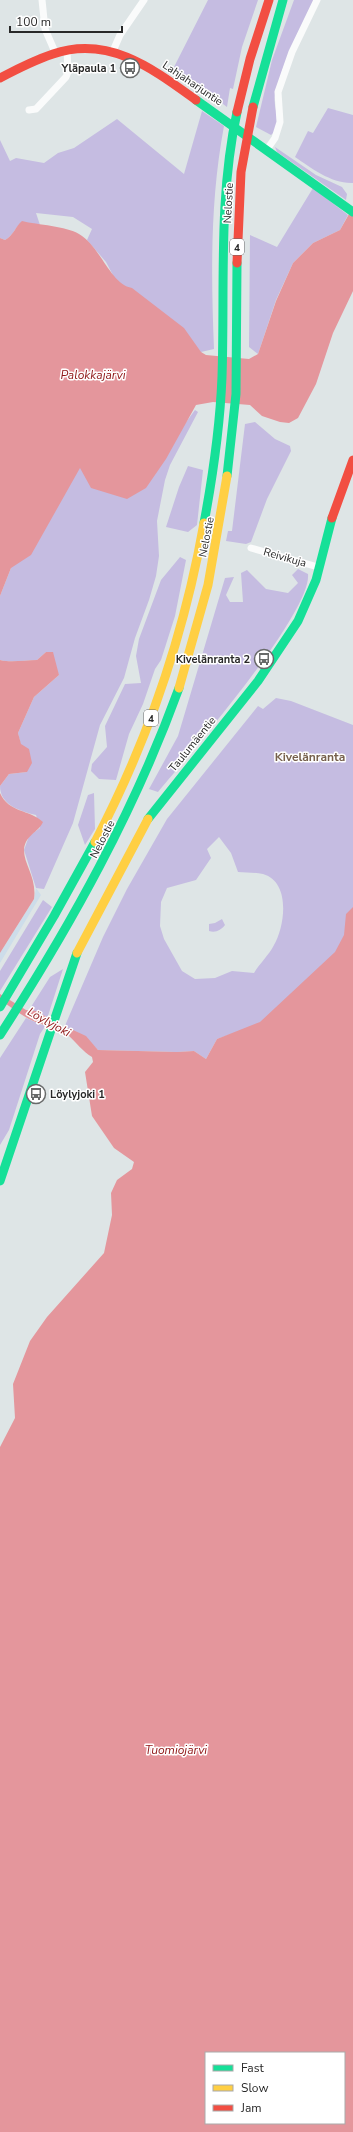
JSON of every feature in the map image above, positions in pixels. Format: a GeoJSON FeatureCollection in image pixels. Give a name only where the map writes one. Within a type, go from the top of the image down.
{"type":"FeatureCollection","features":[{"type":"Feature","properties":{"kind":"main road","name":"Nelostie"},"geometry":{"type":"LineString","coordinates":[[0,1007],[48,930],[108,818],[135,759],[156,707],[194,577],[209,506],[220,417],[223,345],[222,243],[232,139],[252,46],[269,0]]}},
{"type":"Feature","properties":{"kind":"main road","name":"Nelostie"},"geometry":{"type":"LineString","coordinates":[[0,1035],[22,1002],[92,884],[112,846],[156,750],[182,680],[210,579],[219,533],[234,418],[237,346],[239,200],[245,148],[250,117],[263,64],[283,0]]}},
{"type":"Feature","properties":{"kind":"main road","name":"Lahjaharjuntie"},"geometry":{"type":"LineString","coordinates":[[0,78],[55,52],[90,48],[113,51],[147,66],[268,148],[353,212]]}},
{"type":"Feature","properties":{"kind":"main road","name":"Taulumäentie"},"geometry":{"type":"LineString","coordinates":[[0,1180],[46,1039],[79,947],[149,817],[277,655],[305,608],[316,580],[318,567],[336,504],[353,460]]}},
{"type":"Feature","properties":{"kind":"street"},"geometry":{"type":"LineString","coordinates":[[42,0],[44,24],[55,52]]}},
{"type":"Feature","properties":{"kind":"street"},"geometry":{"type":"LineString","coordinates":[[113,51],[120,35],[144,0]]}},
{"type":"Feature","properties":{"kind":"street"},"geometry":{"type":"LineString","coordinates":[[268,148],[279,128],[278,92],[287,65],[318,0]]}},
{"type":"Feature","properties":{"kind":"street"},"geometry":{"type":"LineString","coordinates":[[30,110],[36,110],[66,77],[68,72],[67,50]]}},
{"type":"Feature","properties":{"kind":"street","name":"Reivikuja"},"geometry":{"type":"LineString","coordinates":[[251,548],[318,567]]}},
{"type":"Feature","properties":{"kind":"shaded area"},"geometry":{"type":"Polygon","coordinates":[[[208,0],[258,0],[242,47],[233,89],[230,88],[227,107],[174,67],[208,0]]]}},
{"type":"Feature","properties":{"kind":"shaded area"},"geometry":{"type":"Polygon","coordinates":[[[294,0],[314,0],[292,46],[278,82],[275,95],[275,106],[278,121],[275,131],[271,135],[256,127],[272,60],[294,0]]]}},
{"type":"Feature","properties":{"kind":"shaded area"},"geometry":{"type":"Polygon","coordinates":[[[328,108],[353,115],[353,183],[345,183],[330,178],[295,157],[308,131],[313,133],[328,108]]]}},
{"type":"Feature","properties":{"kind":"shaded area"},"geometry":{"type":"Polygon","coordinates":[[[202,111],[224,126],[219,154],[214,210],[212,293],[214,349],[201,352],[202,354],[115,279],[106,262],[87,240],[92,229],[73,217],[36,213],[40,225],[22,222],[8,238],[5,240],[0,238],[0,140],[10,161],[16,158],[44,163],[58,153],[74,148],[117,119],[184,174],[202,111]]]}},
{"type":"Feature","properties":{"kind":"shaded area"},"geometry":{"type":"Polygon","coordinates":[[[275,147],[316,175],[342,187],[347,194],[346,200],[277,152],[275,147]]]}},
{"type":"Feature","properties":{"kind":"shaded area"},"geometry":{"type":"Polygon","coordinates":[[[313,188],[348,215],[340,230],[313,243],[293,263],[276,300],[258,354],[249,347],[250,235],[277,247],[313,188]]]}},
{"type":"Feature","properties":{"kind":"shaded area"},"geometry":{"type":"Polygon","coordinates":[[[195,410],[198,412],[170,465],[165,480],[157,521],[159,556],[156,576],[135,638],[124,678],[100,725],[73,823],[44,889],[36,888],[24,850],[29,836],[40,828],[36,815],[18,809],[7,802],[3,798],[0,786],[9,774],[27,772],[18,733],[34,697],[59,675],[46,652],[37,660],[0,660],[0,596],[11,568],[0,504],[56,430],[184,425],[195,410]]]}},
{"type":"Feature","properties":{"kind":"shaded area"},"geometry":{"type":"Polygon","coordinates":[[[255,422],[275,439],[290,446],[291,451],[267,499],[251,542],[246,544],[226,541],[228,531],[232,531],[245,424],[255,422]]]}},
{"type":"Feature","properties":{"kind":"shaded area"},"geometry":{"type":"Polygon","coordinates":[[[188,466],[203,470],[197,525],[188,532],[166,527],[179,487],[188,466]]]}},
{"type":"Feature","properties":{"kind":"shaded area"},"geometry":{"type":"Polygon","coordinates":[[[180,557],[186,560],[175,616],[161,660],[155,669],[143,704],[129,734],[116,780],[99,779],[91,771],[92,764],[107,747],[105,726],[125,684],[141,683],[136,656],[139,639],[161,580],[180,557]]]}},
{"type":"Feature","properties":{"kind":"shaded area"},"geometry":{"type":"Polygon","coordinates":[[[298,569],[308,574],[304,593],[290,620],[270,651],[219,718],[158,792],[149,789],[178,736],[225,578],[234,577],[226,595],[230,602],[243,602],[241,573],[247,570],[266,589],[288,593],[298,583],[292,575],[298,569]]]}},
{"type":"Feature","properties":{"kind":"shaded area"},"geometry":{"type":"Polygon","coordinates":[[[276,698],[291,701],[353,725],[353,984],[351,992],[217,1039],[206,1059],[194,1051],[98,1050],[83,1036],[64,1028],[103,937],[127,889],[167,819],[258,706],[263,709],[276,698]],[[219,837],[207,849],[211,858],[196,880],[167,888],[161,902],[160,926],[164,939],[182,971],[195,979],[215,978],[232,971],[254,973],[272,949],[281,927],[283,905],[282,895],[278,886],[272,879],[263,874],[238,872],[231,853],[219,837]]]}},
{"type":"Feature","properties":{"kind":"shaded area"},"geometry":{"type":"Polygon","coordinates":[[[94,793],[95,829],[85,845],[78,825],[88,795],[94,793]]]}},
{"type":"Feature","properties":{"kind":"shaded area"},"geometry":{"type":"Polygon","coordinates":[[[43,900],[52,907],[0,991],[0,971],[43,900]]]}},
{"type":"Feature","properties":{"kind":"shaded area"},"geometry":{"type":"Polygon","coordinates":[[[222,919],[225,925],[222,928],[218,931],[209,931],[209,924],[215,923],[222,919]]]}},
{"type":"Feature","properties":{"kind":"shaded area"},"geometry":{"type":"Polygon","coordinates":[[[63,969],[47,1019],[29,1010],[50,977],[63,969]]]}},
{"type":"Feature","properties":{"kind":"shaded area"},"geometry":{"type":"Polygon","coordinates":[[[26,1018],[42,1025],[46,1025],[40,1034],[9,1130],[0,1145],[0,1058],[26,1018]]]}},
{"type":"Feature","properties":{"kind":"sand"},"geometry":{"type":"Polygon","coordinates":[[[36,888],[41,895],[0,963],[0,953],[34,899],[36,888]]]}},
{"type":"Feature","properties":{"kind":"water","name":"Palokkajärvi"},"geometry":{"type":"Polygon","coordinates":[[[353,207],[353,291],[333,333],[316,384],[298,418],[289,423],[280,422],[262,416],[250,405],[213,402],[196,405],[166,459],[146,488],[127,499],[91,488],[80,468],[31,555],[11,568],[0,596],[0,238],[5,240],[8,238],[22,221],[59,227],[73,231],[87,240],[111,273],[118,280],[124,285],[132,288],[184,328],[201,352],[206,355],[249,359],[258,354],[276,301],[293,263],[313,243],[340,230],[353,207]]]}},
{"type":"Feature","properties":{"kind":"water"},"geometry":{"type":"Polygon","coordinates":[[[46,652],[53,652],[59,675],[34,697],[18,733],[21,744],[29,749],[32,763],[27,772],[9,774],[0,786],[0,660],[37,660],[46,652]]]}},
{"type":"Feature","properties":{"kind":"water"},"geometry":{"type":"Polygon","coordinates":[[[0,793],[14,808],[32,815],[43,822],[41,826],[29,837],[24,850],[34,885],[34,899],[0,953],[0,793]]]}},
{"type":"Feature","properties":{"kind":"water","name":"Tuomiojärvi"},"geometry":{"type":"Polygon","coordinates":[[[353,907],[353,2132],[0,2132],[0,1447],[15,1418],[13,1384],[30,1341],[47,1317],[104,1253],[112,1215],[111,1193],[117,1180],[132,1169],[134,1162],[114,1148],[92,1116],[85,1072],[93,1062],[92,1057],[82,1050],[69,1036],[25,1017],[0,1000],[0,994],[26,1010],[37,1011],[64,1028],[71,1029],[86,1036],[98,1050],[194,1051],[206,1059],[217,1039],[260,1022],[335,952],[344,935],[346,914],[353,907]]]}},
{"type":"Feature","properties":{"kind":"traffic: fast"},"geometry":{"type":"LineString","coordinates":[[253,107],[283,0]]}},
{"type":"Feature","properties":{"kind":"traffic: fast"},"geometry":{"type":"LineString","coordinates":[[196,100],[353,212]]}},
{"type":"Feature","properties":{"kind":"traffic: fast"},"geometry":{"type":"LineString","coordinates":[[204,523],[220,414],[223,343],[225,211],[227,178],[237,112]]}},
{"type":"Feature","properties":{"kind":"traffic: fast"},"geometry":{"type":"LineString","coordinates":[[227,476],[236,394],[237,263]]}},
{"type":"Feature","properties":{"kind":"traffic: fast"},"geometry":{"type":"LineString","coordinates":[[148,819],[258,681],[298,621],[316,580],[332,518]]}},
{"type":"Feature","properties":{"kind":"traffic: fast"},"geometry":{"type":"LineString","coordinates":[[0,1035],[52,952],[99,867],[142,779],[179,688]]}},
{"type":"Feature","properties":{"kind":"traffic: fast"},"geometry":{"type":"LineString","coordinates":[[0,1007],[54,916],[95,842]]}},
{"type":"Feature","properties":{"kind":"traffic: fast"},"geometry":{"type":"LineString","coordinates":[[0,1181],[77,953]]}},
{"type":"Feature","properties":{"kind":"traffic: slow"},"geometry":{"type":"LineString","coordinates":[[179,688],[208,585],[227,476]]}},
{"type":"Feature","properties":{"kind":"traffic: slow"},"geometry":{"type":"LineString","coordinates":[[95,842],[132,765],[162,687],[186,606],[204,523]]}},
{"type":"Feature","properties":{"kind":"traffic: slow"},"geometry":{"type":"LineString","coordinates":[[77,953],[148,819]]}},
{"type":"Feature","properties":{"kind":"traffic: jam"},"geometry":{"type":"LineString","coordinates":[[237,112],[250,59],[269,0]]}},
{"type":"Feature","properties":{"kind":"traffic: jam"},"geometry":{"type":"LineString","coordinates":[[0,78],[53,54],[73,49],[93,49],[112,52],[129,58],[163,77],[196,100]]}},
{"type":"Feature","properties":{"kind":"traffic: jam"},"geometry":{"type":"LineString","coordinates":[[237,263],[241,172],[253,107]]}},
{"type":"Feature","properties":{"kind":"traffic: jam"},"geometry":{"type":"LineString","coordinates":[[332,518],[353,460]]}},
{"type":"Feature","properties":{"kind":"place","name":"Yläpaula 1"},"geometry":{"type":"Point","coordinates":[130,68]}},
{"type":"Feature","properties":{"kind":"place","name":"Kivelänranta 2"},"geometry":{"type":"Point","coordinates":[264,659]}},
{"type":"Feature","properties":{"kind":"place","name":"Löylyjoki 1"},"geometry":{"type":"Point","coordinates":[36,1094]}},
{"type":"Feature","properties":{"kind":"district","name":"Kivelänranta"},"geometry":{"type":"Point","coordinates":[310,757]}},
{"type":"Feature","properties":{"kind":"water label","name":"Löylyjoki"},"geometry":{"type":"Point","coordinates":[49,1022]}}]}
